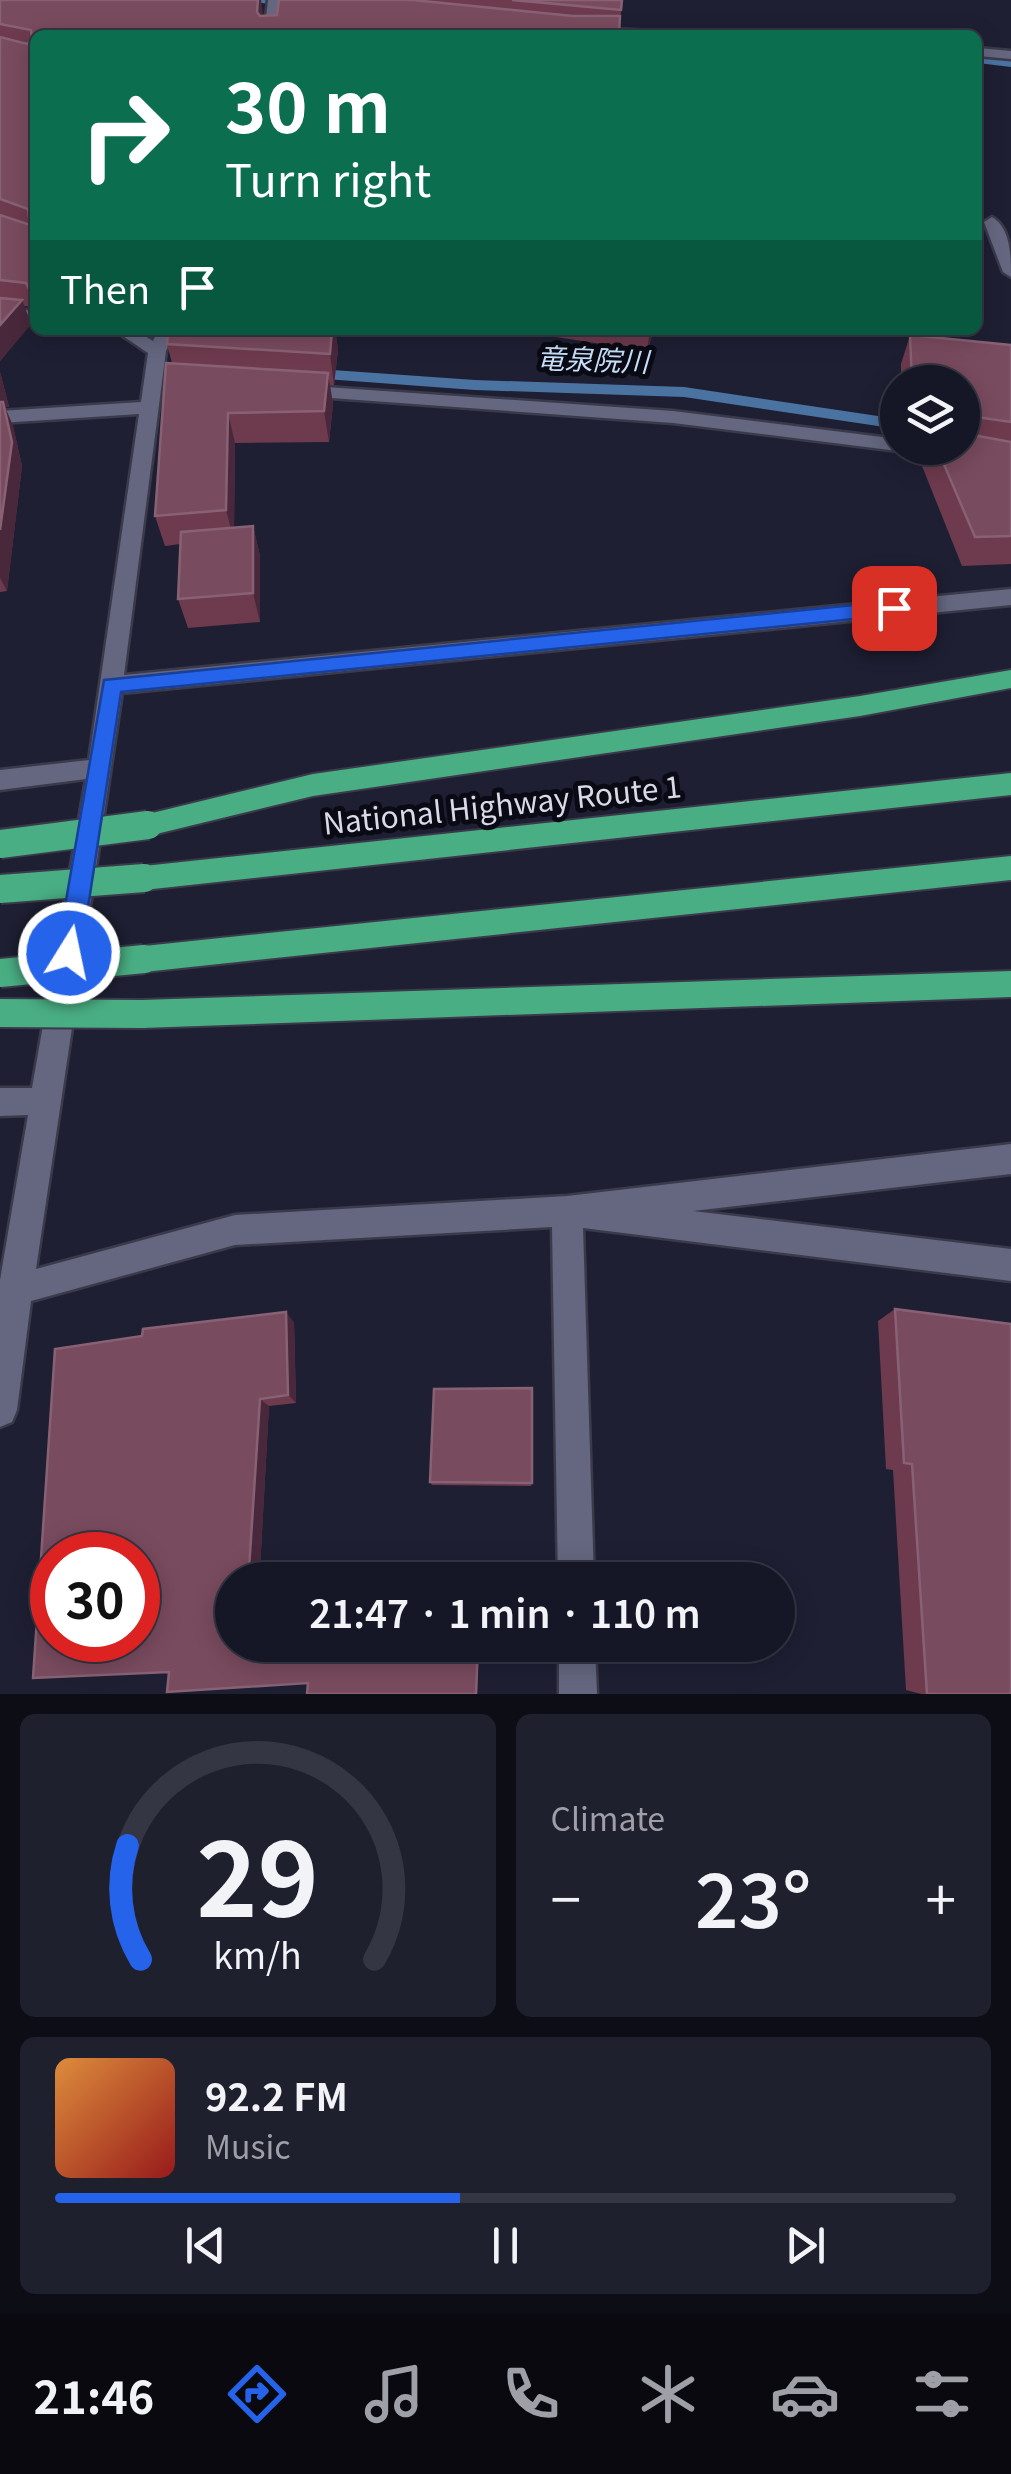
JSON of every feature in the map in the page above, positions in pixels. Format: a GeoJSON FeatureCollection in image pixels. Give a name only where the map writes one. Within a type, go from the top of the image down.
{"type":"FeatureCollection","features":[{"type":"Feature","properties":{"kind":"highway"},"geometry":{"type":"LineString","coordinates":[[0,844],[148,825],[313,785],[860,706],[1011,679]]}},
{"type":"Feature","properties":{"kind":"highway","name":"National Highway Route 1"},"geometry":{"type":"LineString","coordinates":[[0,889],[144,878],[1011,784]]}},
{"type":"Feature","properties":{"kind":"highway"},"geometry":{"type":"LineString","coordinates":[[0,973],[1011,868]]}},
{"type":"Feature","properties":{"kind":"highway"},"geometry":{"type":"LineString","coordinates":[[0,1013],[142,1014],[1011,984]]}},
{"type":"Feature","properties":{"kind":"street"},"geometry":{"type":"LineString","coordinates":[[271,30],[273,0],[293,2]]}},
{"type":"Feature","properties":{"kind":"street"},"geometry":{"type":"LineString","coordinates":[[982,52],[1011,56]]}},
{"type":"Feature","properties":{"kind":"street"},"geometry":{"type":"LineString","coordinates":[[992,222],[1011,272]]}},
{"type":"Feature","properties":{"kind":"street"},"geometry":{"type":"LineString","coordinates":[[0,312],[30,315]]}},
{"type":"Feature","properties":{"kind":"street"},"geometry":{"type":"LineString","coordinates":[[0,1410],[9,1292],[100,768],[158,391],[162,340]]}},
{"type":"Feature","properties":{"kind":"street"},"geometry":{"type":"LineString","coordinates":[[272,389],[624,410],[768,424],[880,442]]}},
{"type":"Feature","properties":{"kind":"street"},"geometry":{"type":"LineString","coordinates":[[0,418],[158,391]]}},
{"type":"Feature","properties":{"kind":"street"},"geometry":{"type":"LineString","coordinates":[[112,686],[1011,596]]}},
{"type":"Feature","properties":{"kind":"street"},"geometry":{"type":"LineString","coordinates":[[0,780],[100,768]]}},
{"type":"Feature","properties":{"kind":"street"},"geometry":{"type":"LineString","coordinates":[[0,1102],[44,1101]]}},
{"type":"Feature","properties":{"kind":"street"},"geometry":{"type":"LineString","coordinates":[[9,1292],[234,1230],[566,1211],[1011,1159]]}},
{"type":"Feature","properties":{"kind":"street"},"geometry":{"type":"LineString","coordinates":[[566,1211],[1011,1265]]}},
{"type":"Feature","properties":{"kind":"street"},"geometry":{"type":"LineString","coordinates":[[566,1211],[576,1562]]}},
{"type":"Feature","properties":{"kind":"street"},"geometry":{"type":"LineString","coordinates":[[577,1662],[578,1694]]}},
{"type":"Feature","properties":{"kind":"building"},"geometry":{"type":"Polygon","coordinates":[[[0,0],[258,0],[260,16],[277,15],[279,0],[413,0],[573,16],[620,16],[619,30],[31,30],[0,24],[0,0]]]}},
{"type":"Feature","properties":{"kind":"building"},"geometry":{"type":"Polygon","coordinates":[[[512,0],[622,0],[621,10],[512,0]]]}},
{"type":"Feature","properties":{"kind":"building"},"geometry":{"type":"Polygon","coordinates":[[[0,37],[30,42],[30,225],[28,209],[0,199],[0,37]]]}},
{"type":"Feature","properties":{"kind":"building"},"geometry":{"type":"Polygon","coordinates":[[[0,215],[30,225],[30,291],[26,283],[0,280],[0,215]]]}},
{"type":"Feature","properties":{"kind":"building"},"geometry":{"type":"Polygon","coordinates":[[[0,298],[22,300],[0,325],[0,298]]]}},
{"type":"Feature","properties":{"kind":"building"},"geometry":{"type":"Polygon","coordinates":[[[168,335],[332,335],[330,354],[167,344],[168,335]]]}},
{"type":"Feature","properties":{"kind":"building"},"geometry":{"type":"Polygon","coordinates":[[[910,335],[1011,345],[1011,422],[980,418],[980,365],[911,365],[910,335]]]}},
{"type":"Feature","properties":{"kind":"building"},"geometry":{"type":"Polygon","coordinates":[[[166,363],[328,373],[324,411],[228,413],[226,510],[155,516],[166,363]]]}},
{"type":"Feature","properties":{"kind":"building"},"geometry":{"type":"Polygon","coordinates":[[[0,402],[12,442],[0,530],[0,402]]]}},
{"type":"Feature","properties":{"kind":"building"},"geometry":{"type":"Polygon","coordinates":[[[980,436],[1011,442],[1011,536],[975,537],[944,465],[980,465],[980,436]]]}},
{"type":"Feature","properties":{"kind":"building"},"geometry":{"type":"Polygon","coordinates":[[[253,526],[253,593],[178,599],[181,532],[253,526]]]}},
{"type":"Feature","properties":{"kind":"building"},"geometry":{"type":"Polygon","coordinates":[[[895,1309],[1011,1324],[1011,1694],[927,1694],[912,1464],[904,1463],[895,1309]]]}},
{"type":"Feature","properties":{"kind":"building"},"geometry":{"type":"Polygon","coordinates":[[[286,1312],[288,1395],[260,1399],[249,1562],[215,1562],[215,1662],[477,1662],[476,1694],[307,1694],[308,1683],[167,1692],[169,1672],[33,1678],[34,1662],[160,1662],[160,1532],[43,1532],[55,1349],[142,1336],[143,1329],[286,1312]]]}},
{"type":"Feature","properties":{"kind":"building"},"geometry":{"type":"Polygon","coordinates":[[[532,1388],[532,1483],[430,1482],[434,1389],[532,1388]]]}},
{"type":"Feature","properties":{"kind":"waterway"},"geometry":{"type":"LineString","coordinates":[[245,0],[299,5]]}},
{"type":"Feature","properties":{"kind":"waterway"},"geometry":{"type":"LineString","coordinates":[[982,59],[1011,63]]}},
{"type":"Feature","properties":{"kind":"waterway","name":"竜泉院川"},"geometry":{"type":"LineString","coordinates":[[304,373],[475,385],[684,392],[880,421]]}},
{"type":"Feature","properties":{"kind":"route"},"geometry":{"type":"LineString","coordinates":[[69,953],[112,686],[894,608]]}}]}
